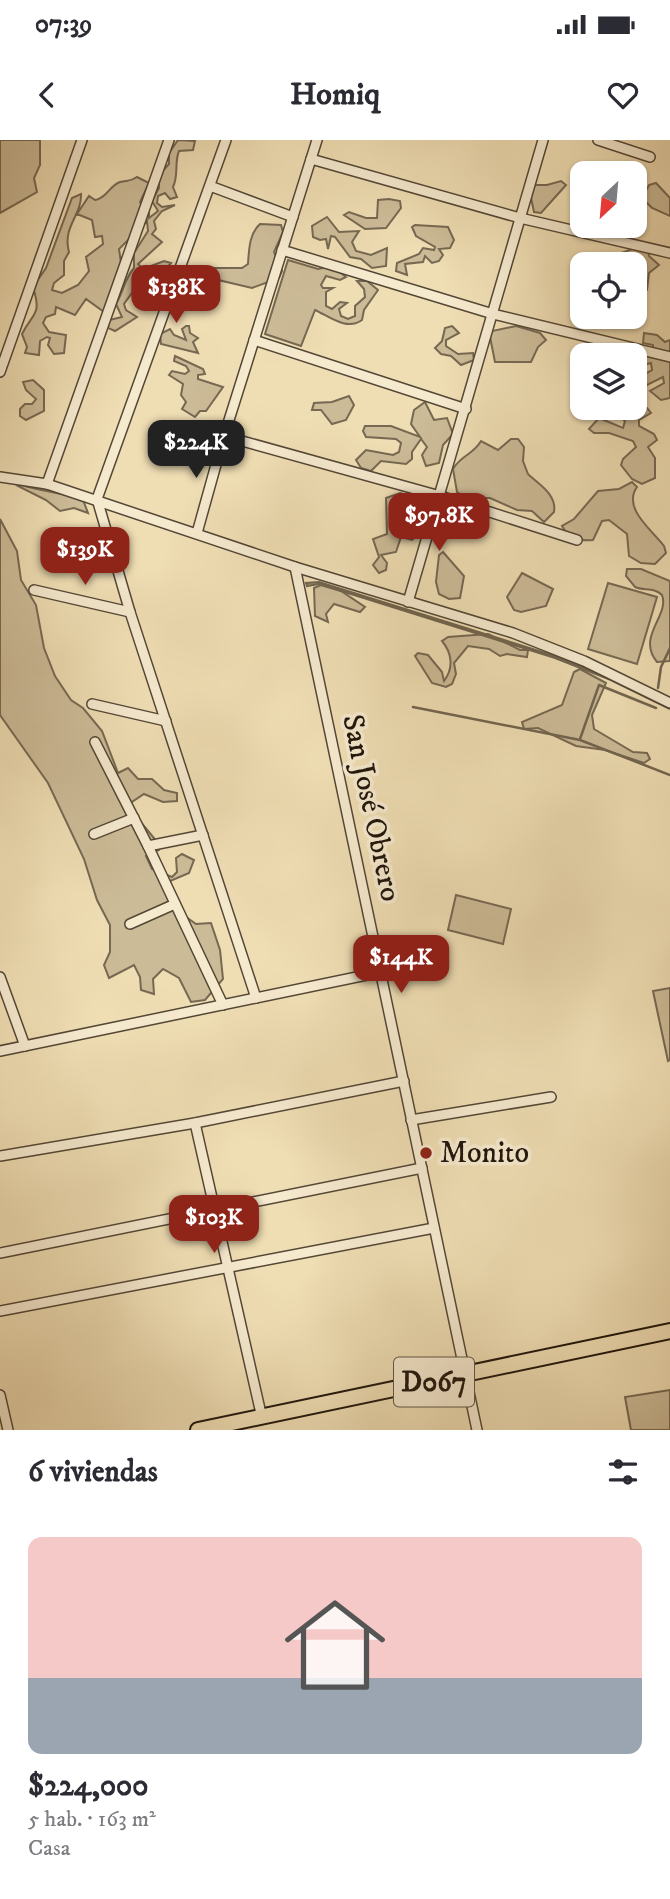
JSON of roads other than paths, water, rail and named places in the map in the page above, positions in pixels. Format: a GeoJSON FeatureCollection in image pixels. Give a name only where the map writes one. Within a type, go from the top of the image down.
{"type":"FeatureCollection","features":[{"type":"Feature","properties":{"kind":"main road","name":"D067"},"geometry":{"type":"LineString","coordinates":[[198,1430],[670,1331]]}},
{"type":"Feature","properties":{"kind":"street"},"geometry":{"type":"LineString","coordinates":[[0,372],[82,140]]}},
{"type":"Feature","properties":{"kind":"street"},"geometry":{"type":"LineString","coordinates":[[47,484],[169,140]]}},
{"type":"Feature","properties":{"kind":"street"},"geometry":{"type":"LineString","coordinates":[[226,140],[97,499],[130,612],[256,998]]}},
{"type":"Feature","properties":{"kind":"street"},"geometry":{"type":"LineString","coordinates":[[197,533],[224,436],[317,140]]}},
{"type":"Feature","properties":{"kind":"street"},"geometry":{"type":"LineString","coordinates":[[408,602],[543,140]]}},
{"type":"Feature","properties":{"kind":"street"},"geometry":{"type":"LineString","coordinates":[[598,140],[650,157]]}},
{"type":"Feature","properties":{"kind":"street"},"geometry":{"type":"LineString","coordinates":[[311,159],[520,218],[670,253]]}},
{"type":"Feature","properties":{"kind":"street"},"geometry":{"type":"LineString","coordinates":[[210,186],[293,217]]}},
{"type":"Feature","properties":{"kind":"street"},"geometry":{"type":"LineString","coordinates":[[282,250],[493,314],[670,358]]}},
{"type":"Feature","properties":{"kind":"street"},"geometry":{"type":"LineString","coordinates":[[254,340],[466,409]]}},
{"type":"Feature","properties":{"kind":"street"},"geometry":{"type":"LineString","coordinates":[[224,436],[440,496],[577,540]]}},
{"type":"Feature","properties":{"kind":"street"},"geometry":{"type":"LineString","coordinates":[[0,477],[47,484],[97,499],[295,567],[554,648],[670,703]]}},
{"type":"Feature","properties":{"kind":"street","name":"San José Obrero"},"geometry":{"type":"LineString","coordinates":[[295,567],[477,1430]]}},
{"type":"Feature","properties":{"kind":"street"},"geometry":{"type":"LineString","coordinates":[[34,590],[130,612]]}},
{"type":"Feature","properties":{"kind":"street"},"geometry":{"type":"LineString","coordinates":[[92,704],[166,721]]}},
{"type":"Feature","properties":{"kind":"street"},"geometry":{"type":"LineString","coordinates":[[95,743],[148,846],[223,1005]]}},
{"type":"Feature","properties":{"kind":"street"},"geometry":{"type":"LineString","coordinates":[[94,834],[134,818]]}},
{"type":"Feature","properties":{"kind":"street"},"geometry":{"type":"LineString","coordinates":[[148,846],[203,835]]}},
{"type":"Feature","properties":{"kind":"street"},"geometry":{"type":"LineString","coordinates":[[130,924],[175,904]]}},
{"type":"Feature","properties":{"kind":"street"},"geometry":{"type":"LineString","coordinates":[[0,1051],[381,972]]}},
{"type":"Feature","properties":{"kind":"street"},"geometry":{"type":"LineString","coordinates":[[0,977],[25,1046]]}},
{"type":"Feature","properties":{"kind":"street"},"geometry":{"type":"LineString","coordinates":[[0,1156],[195,1123],[404,1081]]}},
{"type":"Feature","properties":{"kind":"street"},"geometry":{"type":"LineString","coordinates":[[411,1120],[551,1097]]}},
{"type":"Feature","properties":{"kind":"street"},"geometry":{"type":"LineString","coordinates":[[195,1123],[262,1418]]}},
{"type":"Feature","properties":{"kind":"street"},"geometry":{"type":"LineString","coordinates":[[0,1253],[422,1168]]}},
{"type":"Feature","properties":{"kind":"street"},"geometry":{"type":"LineString","coordinates":[[0,1311],[434,1228]]}},
{"type":"Feature","properties":{"kind":"street"},"geometry":{"type":"LineString","coordinates":[[0,1395],[8,1430]]}},
{"type":"Feature","properties":{"kind":"waterway"},"geometry":{"type":"LineString","coordinates":[[658,688],[661,667],[670,648]]}},
{"type":"Feature","properties":{"kind":"waterway"},"geometry":{"type":"LineString","coordinates":[[580,739],[599,685],[656,708]]}},
{"type":"Feature","properties":{"kind":"waterway"},"geometry":{"type":"LineString","coordinates":[[413,707],[580,740],[670,775]]}},
{"type":"Feature","properties":{"kind":"place","name":"Monito"},"geometry":{"type":"Point","coordinates":[426,1153]}}]}
